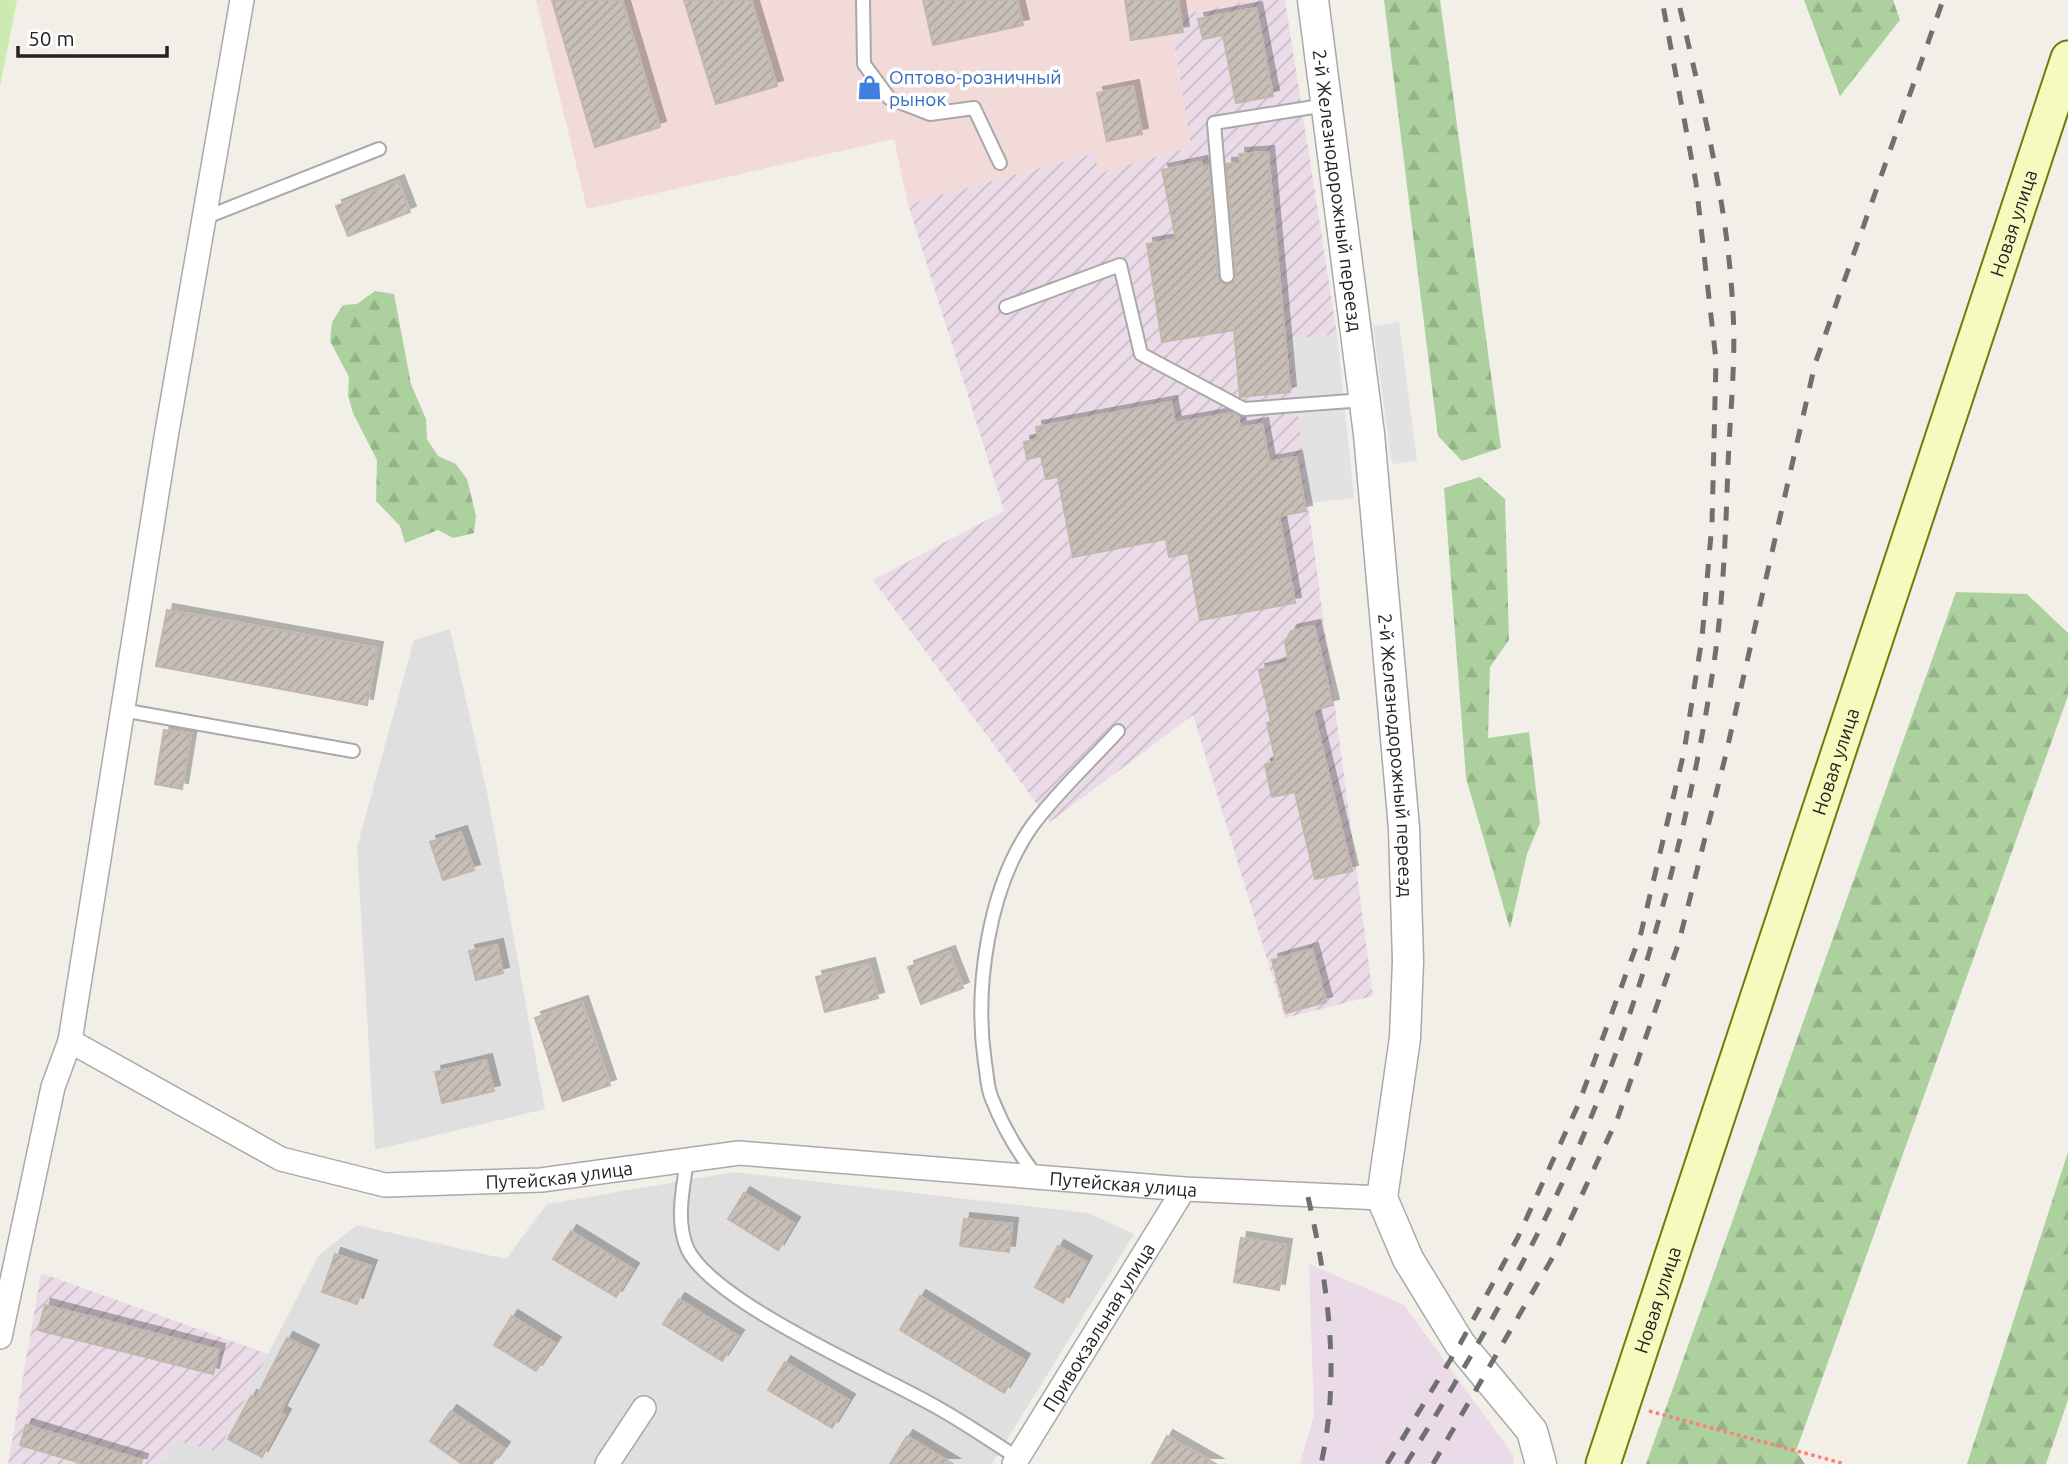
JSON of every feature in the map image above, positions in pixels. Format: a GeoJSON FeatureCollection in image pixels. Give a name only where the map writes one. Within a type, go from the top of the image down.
{"type":"FeatureCollection","features":[{"type":"Feature","properties":{"kind":"main road","name":"Новая улица"},"geometry":{"type":"LineString","coordinates":[[1603,1464],[2068,58]]}},
{"type":"Feature","properties":{"kind":"street"},"geometry":{"type":"LineString","coordinates":[[0,1337],[53,1087],[70,1041],[122,710],[242,0]]}},
{"type":"Feature","properties":{"kind":"street","name":"2-й Железнодорожный переезд"},"geometry":{"type":"LineString","coordinates":[[1313,0],[1364,400],[1404,828],[1408,961],[1405,1038],[1382,1198]]}},
{"type":"Feature","properties":{"kind":"street","name":"Путейская улица"},"geometry":{"type":"LineString","coordinates":[[70,1041],[281,1159],[385,1185],[541,1180],[739,1153],[1184,1189],[1382,1198]]}},
{"type":"Feature","properties":{"kind":"street","name":"Привокзальная улица"},"geometry":{"type":"LineString","coordinates":[[1016,1461],[1184,1189]]}},
{"type":"Feature","properties":{"kind":"street"},"geometry":{"type":"LineString","coordinates":[[1382,1198],[1408,1259],[1460,1344],[1532,1431],[1541,1464]]}},
{"type":"Feature","properties":{"kind":"street"},"geometry":{"type":"LineString","coordinates":[[607,1464],[644,1408]]}},
{"type":"Feature","properties":{"kind":"lane"},"geometry":{"type":"LineString","coordinates":[[863,0],[864,64],[889,98],[930,114],[974,108],[1000,163]]}},
{"type":"Feature","properties":{"kind":"lane"},"geometry":{"type":"LineString","coordinates":[[1227,276],[1214,124],[1326,105]]}},
{"type":"Feature","properties":{"kind":"lane"},"geometry":{"type":"LineString","coordinates":[[204,218],[379,149]]}},
{"type":"Feature","properties":{"kind":"lane"},"geometry":{"type":"LineString","coordinates":[[1006,307],[1120,265],[1141,354],[1161,366],[1244,409],[1364,400]]}},
{"type":"Feature","properties":{"kind":"lane"},"geometry":{"type":"LineString","coordinates":[[122,710],[353,751]]}},
{"type":"Feature","properties":{"kind":"lane"},"geometry":{"type":"LineString","coordinates":[[1038,1177],[1020,1155],[990,1097],[982,1040],[981,964],[1008,877],[1032,827],[1118,731]]}},
{"type":"Feature","properties":{"kind":"lane"},"geometry":{"type":"LineString","coordinates":[[687,1160],[680,1220],[688,1250],[709,1274],[753,1307],[864,1371],[931,1404],[1016,1461]]}},
{"type":"Feature","properties":{"kind":"path"},"geometry":{"type":"LineString","coordinates":[[1623,1403],[1845,1464]]}},
{"type":"Feature","properties":{"kind":"shaded area","name":"Оптово-розничный рынок"},"geometry":{"type":"Polygon","coordinates":[[[536,0],[1253,0],[1180,15],[1184,34],[1173,37],[1191,147],[1099,173],[1093,153],[908,204],[894,139],[587,209],[536,0]]]}},
{"type":"Feature","properties":{"kind":"shaded area"},"geometry":{"type":"Polygon","coordinates":[[[1253,0],[1285,0],[1337,334],[1290,339],[1308,503],[1373,996],[1285,1018],[1193,715],[1050,822],[873,580],[1004,511],[908,204],[1094,153],[1099,173],[1191,147],[1173,36],[1184,34],[1180,15],[1253,0]]]}},
{"type":"Feature","properties":{"kind":"shaded area"},"geometry":{"type":"Polygon","coordinates":[[[1399,322],[1417,461],[1392,464],[1373,326],[1399,322]]]}},
{"type":"Feature","properties":{"kind":"shaded area"},"geometry":{"type":"Polygon","coordinates":[[[1337,334],[1354,498],[1308,503],[1290,339],[1337,334]]]}},
{"type":"Feature","properties":{"kind":"shaded area"},"geometry":{"type":"Polygon","coordinates":[[[450,629],[488,797],[545,1109],[375,1150],[357,847],[414,640],[450,629]]]}},
{"type":"Feature","properties":{"kind":"shaded area"},"geometry":{"type":"Polygon","coordinates":[[[734,1172],[1088,1213],[1134,1234],[992,1464],[163,1464],[175,1440],[218,1451],[319,1255],[357,1225],[506,1259],[547,1204],[734,1172]]]}},
{"type":"Feature","properties":{"kind":"shaded area"},"geometry":{"type":"Polygon","coordinates":[[[1309,1264],[1404,1305],[1513,1455],[1514,1464],[1300,1464],[1314,1415],[1309,1264]]]}},
{"type":"Feature","properties":{"kind":"shaded area"},"geometry":{"type":"Polygon","coordinates":[[[41,1273],[268,1354],[218,1452],[175,1440],[163,1464],[8,1464],[41,1273]]]}},
{"type":"Feature","properties":{"kind":"green space"},"geometry":{"type":"Polygon","coordinates":[[[0,0],[17,0],[0,87],[0,0]]]}},
{"type":"Feature","properties":{"kind":"green space"},"geometry":{"type":"Polygon","coordinates":[[[1384,0],[1440,0],[1501,448],[1462,461],[1438,436],[1384,0]]]}},
{"type":"Feature","properties":{"kind":"green space"},"geometry":{"type":"Polygon","coordinates":[[[1804,0],[1893,0],[1900,20],[1840,96],[1804,0]]]}},
{"type":"Feature","properties":{"kind":"green space"},"geometry":{"type":"Polygon","coordinates":[[[375,291],[394,294],[411,384],[426,419],[427,439],[438,456],[456,464],[467,479],[476,516],[474,533],[453,538],[438,530],[405,543],[400,526],[376,501],[377,460],[353,413],[348,396],[349,377],[330,341],[332,322],[343,305],[357,304],[375,291]]]}},
{"type":"Feature","properties":{"kind":"green space"},"geometry":{"type":"Polygon","coordinates":[[[1480,477],[1505,499],[1509,640],[1490,667],[1488,738],[1529,732],[1540,823],[1527,854],[1510,929],[1466,778],[1444,488],[1480,477]]]}},
{"type":"Feature","properties":{"kind":"green space"},"geometry":{"type":"Polygon","coordinates":[[[1956,592],[2027,594],[2068,633],[2068,696],[1796,1451],[1805,1464],[1646,1464],[1956,592]]]}},
{"type":"Feature","properties":{"kind":"green space"},"geometry":{"type":"Polygon","coordinates":[[[2068,1152],[2068,1400],[2046,1464],[1967,1464],[2068,1152]]]}},
{"type":"Feature","properties":{"kind":"building"},"geometry":{"type":"Polygon","coordinates":[[[552,0],[622,0],[660,127],[595,147],[552,0]]]}},
{"type":"Feature","properties":{"kind":"building"},"geometry":{"type":"Polygon","coordinates":[[[684,0],[751,0],[777,86],[716,104],[684,0]]]}},
{"type":"Feature","properties":{"kind":"building"},"geometry":{"type":"Polygon","coordinates":[[[923,0],[1017,0],[1023,25],[933,45],[923,0]]]}},
{"type":"Feature","properties":{"kind":"building"},"geometry":{"type":"Polygon","coordinates":[[[1125,0],[1178,0],[1183,32],[1131,40],[1125,0]]]}},
{"type":"Feature","properties":{"kind":"building"},"geometry":{"type":"Polygon","coordinates":[[[1256,8],[1273,96],[1236,103],[1223,35],[1203,39],[1198,19],[1256,8]]]}},
{"type":"Feature","properties":{"kind":"building"},"geometry":{"type":"Polygon","coordinates":[[[1133,86],[1142,134],[1107,141],[1097,93],[1133,86]]]}},
{"type":"Feature","properties":{"kind":"building"},"geometry":{"type":"Polygon","coordinates":[[[1268,152],[1290,392],[1240,397],[1234,330],[1162,342],[1147,244],[1176,239],[1162,170],[1201,162],[1202,166],[1209,166],[1218,277],[1224,284],[1233,283],[1236,275],[1226,164],[1240,163],[1239,154],[1268,152]]]}},
{"type":"Feature","properties":{"kind":"building"},"geometry":{"type":"Polygon","coordinates":[[[398,181],[410,212],[348,236],[336,206],[398,181]]]}},
{"type":"Feature","properties":{"kind":"building"},"geometry":{"type":"Polygon","coordinates":[[[1171,402],[1175,423],[1232,413],[1238,416],[1240,428],[1262,424],[1269,462],[1296,457],[1306,511],[1279,516],[1295,603],[1200,620],[1188,553],[1169,557],[1166,539],[1073,557],[1058,477],[1046,479],[1041,456],[1027,459],[1024,442],[1038,439],[1036,427],[1171,402]]]}},
{"type":"Feature","properties":{"kind":"building"},"geometry":{"type":"Polygon","coordinates":[[[167,610],[377,648],[367,705],[156,666],[167,610]]]}},
{"type":"Feature","properties":{"kind":"building"},"geometry":{"type":"Polygon","coordinates":[[[1314,626],[1333,705],[1313,710],[1352,871],[1315,879],[1295,792],[1272,797],[1265,765],[1276,762],[1267,723],[1271,722],[1259,670],[1289,662],[1285,643],[1291,631],[1314,626]]]}},
{"type":"Feature","properties":{"kind":"building"},"geometry":{"type":"Polygon","coordinates":[[[164,730],[191,734],[182,789],[155,784],[164,730]]]}},
{"type":"Feature","properties":{"kind":"building"},"geometry":{"type":"Polygon","coordinates":[[[461,832],[474,870],[443,880],[430,842],[461,832]]]}},
{"type":"Feature","properties":{"kind":"building"},"geometry":{"type":"Polygon","coordinates":[[[497,945],[503,973],[476,980],[469,951],[497,945]]]}},
{"type":"Feature","properties":{"kind":"building"},"geometry":{"type":"Polygon","coordinates":[[[1312,949],[1326,1002],[1286,1013],[1272,960],[1312,949]]]}},
{"type":"Feature","properties":{"kind":"building"},"geometry":{"type":"Polygon","coordinates":[[[949,952],[963,988],[921,1004],[908,967],[949,952]]]}},
{"type":"Feature","properties":{"kind":"building"},"geometry":{"type":"Polygon","coordinates":[[[869,964],[878,998],[825,1012],[816,977],[869,964]]]}},
{"type":"Feature","properties":{"kind":"building"},"geometry":{"type":"Polygon","coordinates":[[[582,1002],[610,1085],[563,1101],[535,1018],[582,1002]]]}},
{"type":"Feature","properties":{"kind":"building"},"geometry":{"type":"Polygon","coordinates":[[[486,1060],[494,1091],[442,1103],[435,1072],[486,1060]]]}},
{"type":"Feature","properties":{"kind":"building"},"geometry":{"type":"Polygon","coordinates":[[[744,1193],[794,1223],[778,1250],[728,1219],[744,1193]]]}},
{"type":"Feature","properties":{"kind":"building"},"geometry":{"type":"Polygon","coordinates":[[[964,1219],[1012,1224],[1009,1252],[960,1246],[964,1219]]]}},
{"type":"Feature","properties":{"kind":"building"},"geometry":{"type":"Polygon","coordinates":[[[571,1231],[633,1269],[616,1297],[553,1259],[571,1231]]]}},
{"type":"Feature","properties":{"kind":"building"},"geometry":{"type":"Polygon","coordinates":[[[1241,1238],[1286,1245],[1279,1290],[1234,1282],[1241,1238]]]}},
{"type":"Feature","properties":{"kind":"building"},"geometry":{"type":"Polygon","coordinates":[[[1058,1246],[1086,1262],[1063,1303],[1035,1287],[1058,1246]]]}},
{"type":"Feature","properties":{"kind":"building"},"geometry":{"type":"Polygon","coordinates":[[[335,1254],[371,1266],[357,1304],[322,1292],[335,1254]]]}},
{"type":"Feature","properties":{"kind":"building"},"geometry":{"type":"Polygon","coordinates":[[[920,1296],[1024,1360],[1004,1393],[900,1330],[920,1296]]]}},
{"type":"Feature","properties":{"kind":"building"},"geometry":{"type":"Polygon","coordinates":[[[679,1299],[738,1336],[722,1361],[663,1324],[679,1299]]]}},
{"type":"Feature","properties":{"kind":"building"},"geometry":{"type":"Polygon","coordinates":[[[45,1305],[219,1350],[213,1374],[38,1330],[45,1305]]]}},
{"type":"Feature","properties":{"kind":"building"},"geometry":{"type":"Polygon","coordinates":[[[512,1316],[555,1343],[536,1371],[494,1345],[512,1316]]]}},
{"type":"Feature","properties":{"kind":"building"},"geometry":{"type":"Polygon","coordinates":[[[287,1338],[313,1351],[280,1412],[285,1415],[262,1457],[228,1439],[251,1396],[256,1398],[287,1338]]]}},
{"type":"Feature","properties":{"kind":"building"},"geometry":{"type":"Polygon","coordinates":[[[785,1362],[849,1400],[832,1428],[768,1390],[785,1362]]]}},
{"type":"Feature","properties":{"kind":"building"},"geometry":{"type":"Polygon","coordinates":[[[451,1411],[504,1448],[492,1464],[462,1464],[430,1441],[451,1411]]]}},
{"type":"Feature","properties":{"kind":"building"},"geometry":{"type":"Polygon","coordinates":[[[26,1425],[142,1460],[141,1464],[84,1464],[20,1445],[26,1425]]]}},
{"type":"Feature","properties":{"kind":"building"},"geometry":{"type":"Polygon","coordinates":[[[907,1436],[953,1464],[890,1464],[907,1436]]]}},
{"type":"Feature","properties":{"kind":"building"},"geometry":{"type":"Polygon","coordinates":[[[1167,1436],[1216,1464],[1152,1464],[1167,1436]]]}},
{"type":"Feature","properties":{"kind":"railway"},"geometry":{"type":"LineString","coordinates":[[1387,1464],[1460,1344],[1518,1237],[1579,1103],[1641,933],[1684,752],[1702,638],[1712,523],[1716,360],[1696,183],[1662,0]]}},
{"type":"Feature","properties":{"kind":"railway"},"geometry":{"type":"LineString","coordinates":[[1406,1464],[1508,1291],[1553,1202],[1594,1110],[1653,940],[1698,759],[1717,641],[1721,597],[1734,330],[1720,193],[1678,0]]}},
{"type":"Feature","properties":{"kind":"railway"},"geometry":{"type":"LineString","coordinates":[[1433,1464],[1554,1255],[1618,1117],[1679,942],[1725,758],[1815,364],[1943,0]]}},
{"type":"Feature","properties":{"kind":"railway"},"geometry":{"type":"LineString","coordinates":[[1308,1197],[1330,1330],[1330,1397],[1321,1464]]}},
{"type":"Feature","properties":{"kind":"place","name":"Оптово-розничный рынок"},"geometry":{"type":"Point","coordinates":[869,88]}}]}
